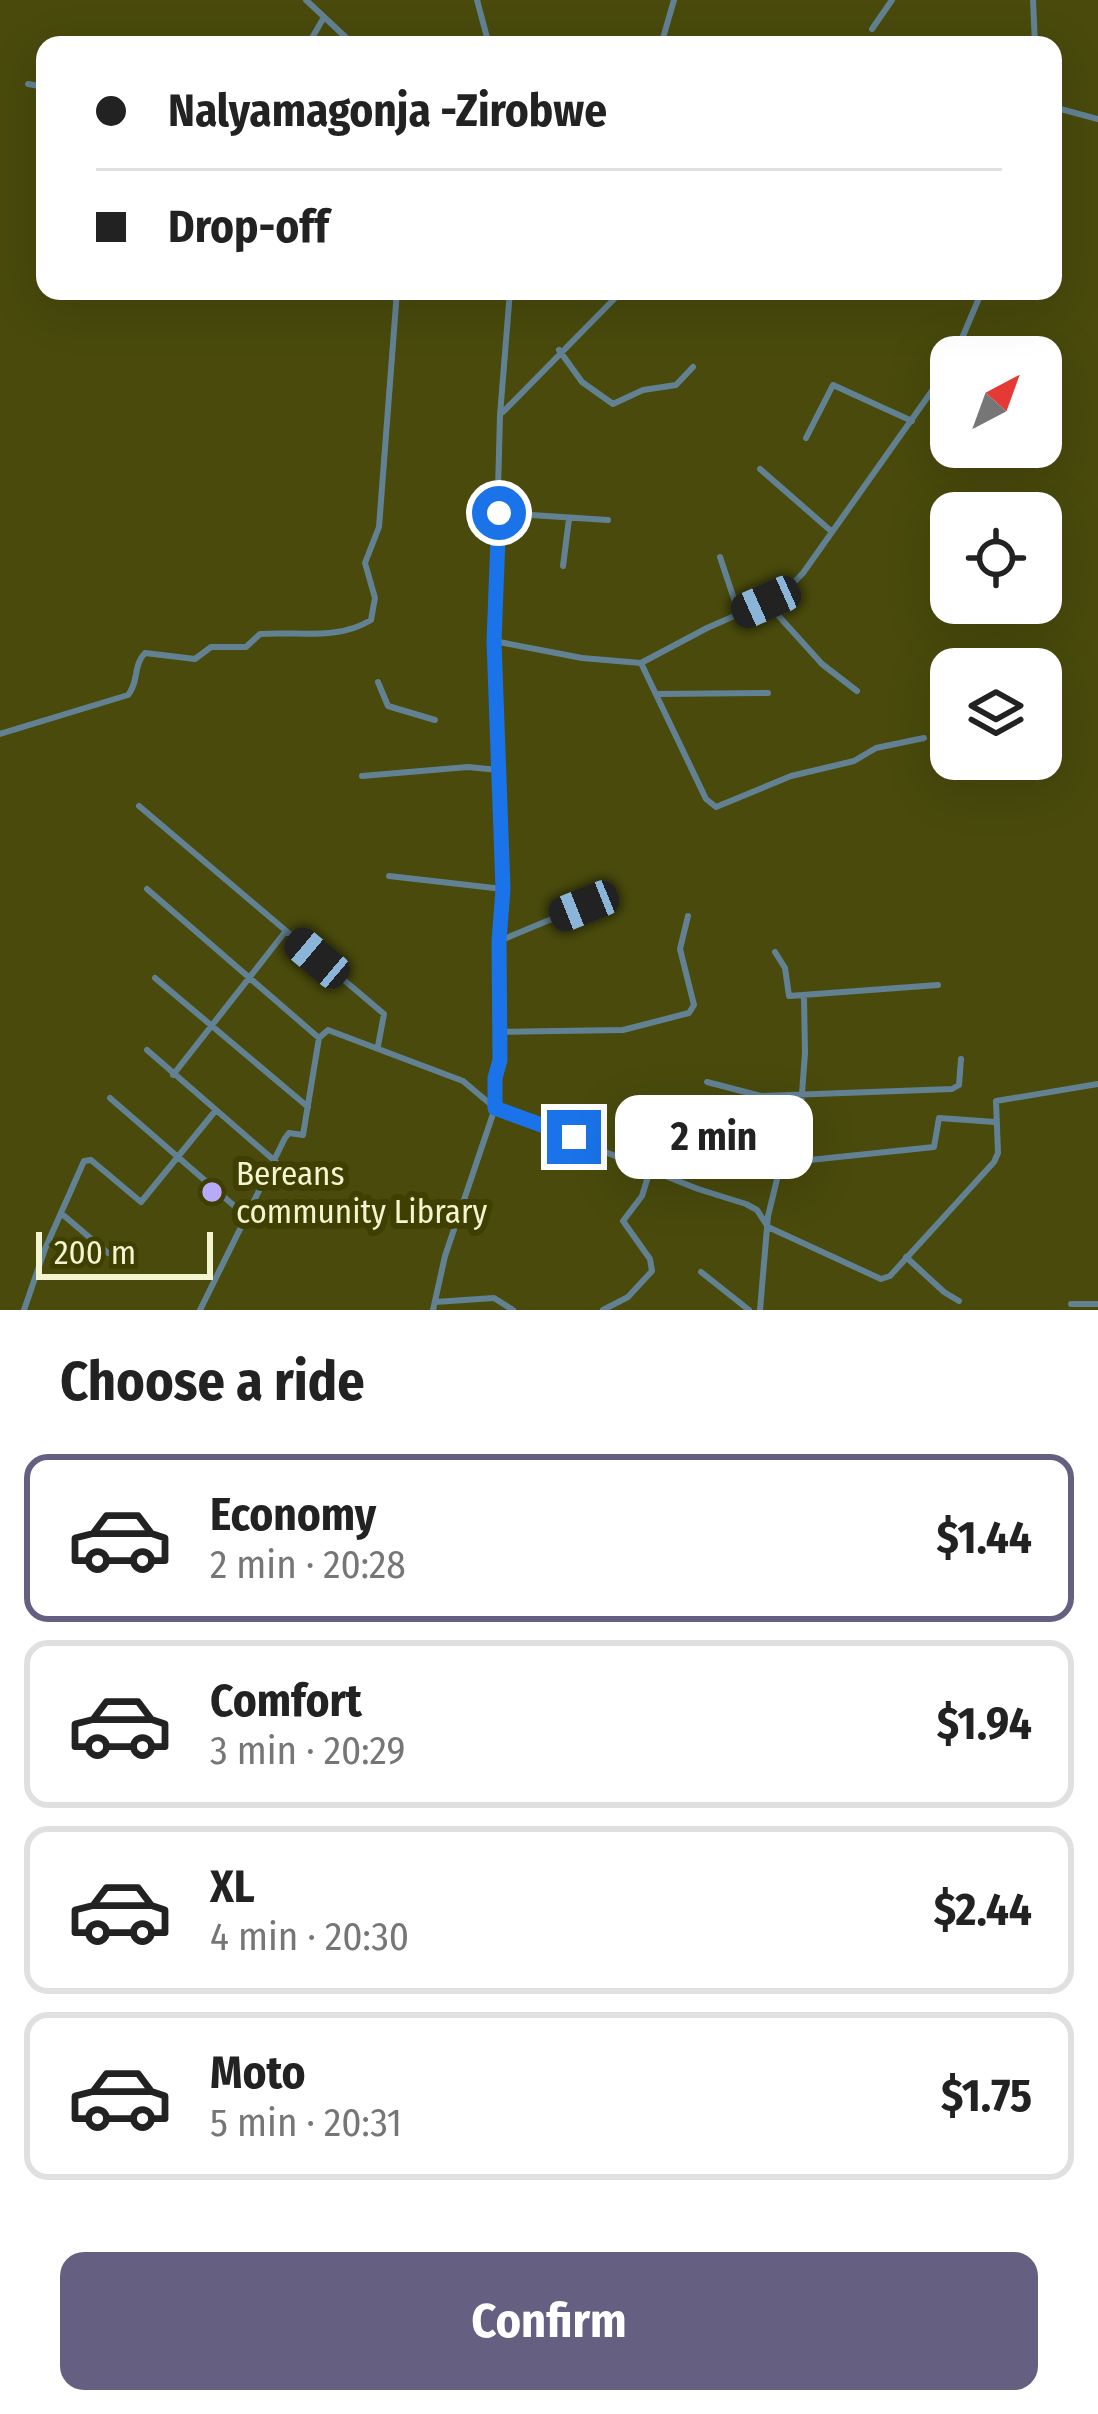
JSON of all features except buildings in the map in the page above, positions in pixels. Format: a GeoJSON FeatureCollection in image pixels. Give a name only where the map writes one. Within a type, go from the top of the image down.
{"type":"FeatureCollection","features":[{"type":"Feature","properties":{"kind":"street"},"geometry":{"type":"LineString","coordinates":[[306,0],[344,36]]}},
{"type":"Feature","properties":{"kind":"street"},"geometry":{"type":"LineString","coordinates":[[477,0],[487,36]]}},
{"type":"Feature","properties":{"kind":"street"},"geometry":{"type":"LineString","coordinates":[[664,36],[674,0]]}},
{"type":"Feature","properties":{"kind":"street"},"geometry":{"type":"LineString","coordinates":[[872,29],[892,0]]}},
{"type":"Feature","properties":{"kind":"street"},"geometry":{"type":"LineString","coordinates":[[1033,0],[1035,36]]}},
{"type":"Feature","properties":{"kind":"street"},"geometry":{"type":"LineString","coordinates":[[313,36],[324,17]]}},
{"type":"Feature","properties":{"kind":"street"},"geometry":{"type":"LineString","coordinates":[[28,84],[36,85]]}},
{"type":"Feature","properties":{"kind":"street"},"geometry":{"type":"LineString","coordinates":[[1062,109],[1098,119]]}},
{"type":"Feature","properties":{"kind":"street"},"geometry":{"type":"LineString","coordinates":[[0,734],[128,695],[145,653],[194,659],[211,647],[246,647],[260,634],[311,637],[371,620],[375,598],[365,563],[379,527],[397,300]]}},
{"type":"Feature","properties":{"kind":"street"},"geometry":{"type":"LineString","coordinates":[[509,300],[500,415],[494,641],[503,889],[495,1108],[445,1256],[434,1306],[494,1298],[514,1310]]}},
{"type":"Feature","properties":{"kind":"street"},"geometry":{"type":"LineString","coordinates":[[500,415],[613,300]]}},
{"type":"Feature","properties":{"kind":"street"},"geometry":{"type":"LineString","coordinates":[[963,336],[978,300]]}},
{"type":"Feature","properties":{"kind":"street"},"geometry":{"type":"LineString","coordinates":[[559,350],[582,382],[613,404],[643,390],[676,385],[693,367]]}},
{"type":"Feature","properties":{"kind":"street"},"geometry":{"type":"LineString","coordinates":[[806,438],[833,385],[912,421]]}},
{"type":"Feature","properties":{"kind":"street"},"geometry":{"type":"LineString","coordinates":[[494,641],[582,658],[641,663],[782,595],[930,394]]}},
{"type":"Feature","properties":{"kind":"street"},"geometry":{"type":"LineString","coordinates":[[760,470],[831,531]]}},
{"type":"Feature","properties":{"kind":"street"},"geometry":{"type":"LineString","coordinates":[[499,513],[608,520]]}},
{"type":"Feature","properties":{"kind":"street"},"geometry":{"type":"LineString","coordinates":[[563,566],[569,519]]}},
{"type":"Feature","properties":{"kind":"street"},"geometry":{"type":"LineString","coordinates":[[720,557],[739,614]]}},
{"type":"Feature","properties":{"kind":"street"},"geometry":{"type":"LineString","coordinates":[[766,602],[821,664],[856,691]]}},
{"type":"Feature","properties":{"kind":"street"},"geometry":{"type":"LineString","coordinates":[[641,663],[706,799],[716,807],[791,776],[924,738]]}},
{"type":"Feature","properties":{"kind":"street"},"geometry":{"type":"LineString","coordinates":[[378,682],[388,706],[435,720]]}},
{"type":"Feature","properties":{"kind":"street"},"geometry":{"type":"LineString","coordinates":[[656,694],[768,693]]}},
{"type":"Feature","properties":{"kind":"street"},"geometry":{"type":"LineString","coordinates":[[362,776],[468,767],[498,770]]}},
{"type":"Feature","properties":{"kind":"street"},"geometry":{"type":"LineString","coordinates":[[140,806],[384,1014],[378,1046]]}},
{"type":"Feature","properties":{"kind":"street"},"geometry":{"type":"LineString","coordinates":[[389,876],[503,889]]}},
{"type":"Feature","properties":{"kind":"street"},"geometry":{"type":"LineString","coordinates":[[147,889],[320,1037]]}},
{"type":"Feature","properties":{"kind":"street"},"geometry":{"type":"LineString","coordinates":[[499,941],[607,896]]}},
{"type":"Feature","properties":{"kind":"street"},"geometry":{"type":"LineString","coordinates":[[500,1032],[623,1030],[689,1013],[693,998],[680,949],[688,916]]}},
{"type":"Feature","properties":{"kind":"street"},"geometry":{"type":"LineString","coordinates":[[172,1075],[285,932]]}},
{"type":"Feature","properties":{"kind":"street"},"geometry":{"type":"LineString","coordinates":[[775,952],[785,968],[788,994],[938,985]]}},
{"type":"Feature","properties":{"kind":"street"},"geometry":{"type":"LineString","coordinates":[[155,978],[308,1107]]}},
{"type":"Feature","properties":{"kind":"street"},"geometry":{"type":"LineString","coordinates":[[797,1161],[804,995]]}},
{"type":"Feature","properties":{"kind":"street"},"geometry":{"type":"LineString","coordinates":[[320,1037],[332,1031],[463,1081],[495,1108],[746,1204],[757,1210],[768,1227],[881,1279],[890,1276],[961,1196],[986,1176],[998,1153],[997,1101],[1098,1084]]}},
{"type":"Feature","properties":{"kind":"street"},"geometry":{"type":"LineString","coordinates":[[200,1310],[289,1133],[304,1135],[320,1037]]}},
{"type":"Feature","properties":{"kind":"street"},"geometry":{"type":"LineString","coordinates":[[147,1050],[276,1162]]}},
{"type":"Feature","properties":{"kind":"street"},"geometry":{"type":"LineString","coordinates":[[707,1082],[761,1096],[952,1090],[959,1084],[961,1059]]}},
{"type":"Feature","properties":{"kind":"street"},"geometry":{"type":"LineString","coordinates":[[110,1098],[247,1217]]}},
{"type":"Feature","properties":{"kind":"street"},"geometry":{"type":"LineString","coordinates":[[24,1310],[86,1160],[139,1202],[216,1110]]}},
{"type":"Feature","properties":{"kind":"street"},"geometry":{"type":"LineString","coordinates":[[760,1310],[777,1167],[934,1147],[939,1118],[995,1122]]}},
{"type":"Feature","properties":{"kind":"street"},"geometry":{"type":"LineString","coordinates":[[603,1310],[628,1297],[652,1271],[650,1259],[622,1221],[642,1196],[651,1169]]}},
{"type":"Feature","properties":{"kind":"street"},"geometry":{"type":"LineString","coordinates":[[62,1214],[107,1253]]}},
{"type":"Feature","properties":{"kind":"street"},"geometry":{"type":"LineString","coordinates":[[906,1257],[959,1301]]}},
{"type":"Feature","properties":{"kind":"street"},"geometry":{"type":"LineString","coordinates":[[701,1272],[749,1310]]}},
{"type":"Feature","properties":{"kind":"street"},"geometry":{"type":"LineString","coordinates":[[1071,1304],[1098,1304]]}},
{"type":"Feature","properties":{"kind":"place","name":"Bereans community Library"},"geometry":{"type":"Point","coordinates":[212,1192]}},
{"type":"Feature","properties":{"kind":"route"},"geometry":{"type":"LineString","coordinates":[[499,513],[494,641],[503,889],[495,1108],[574,1137]]}}]}
